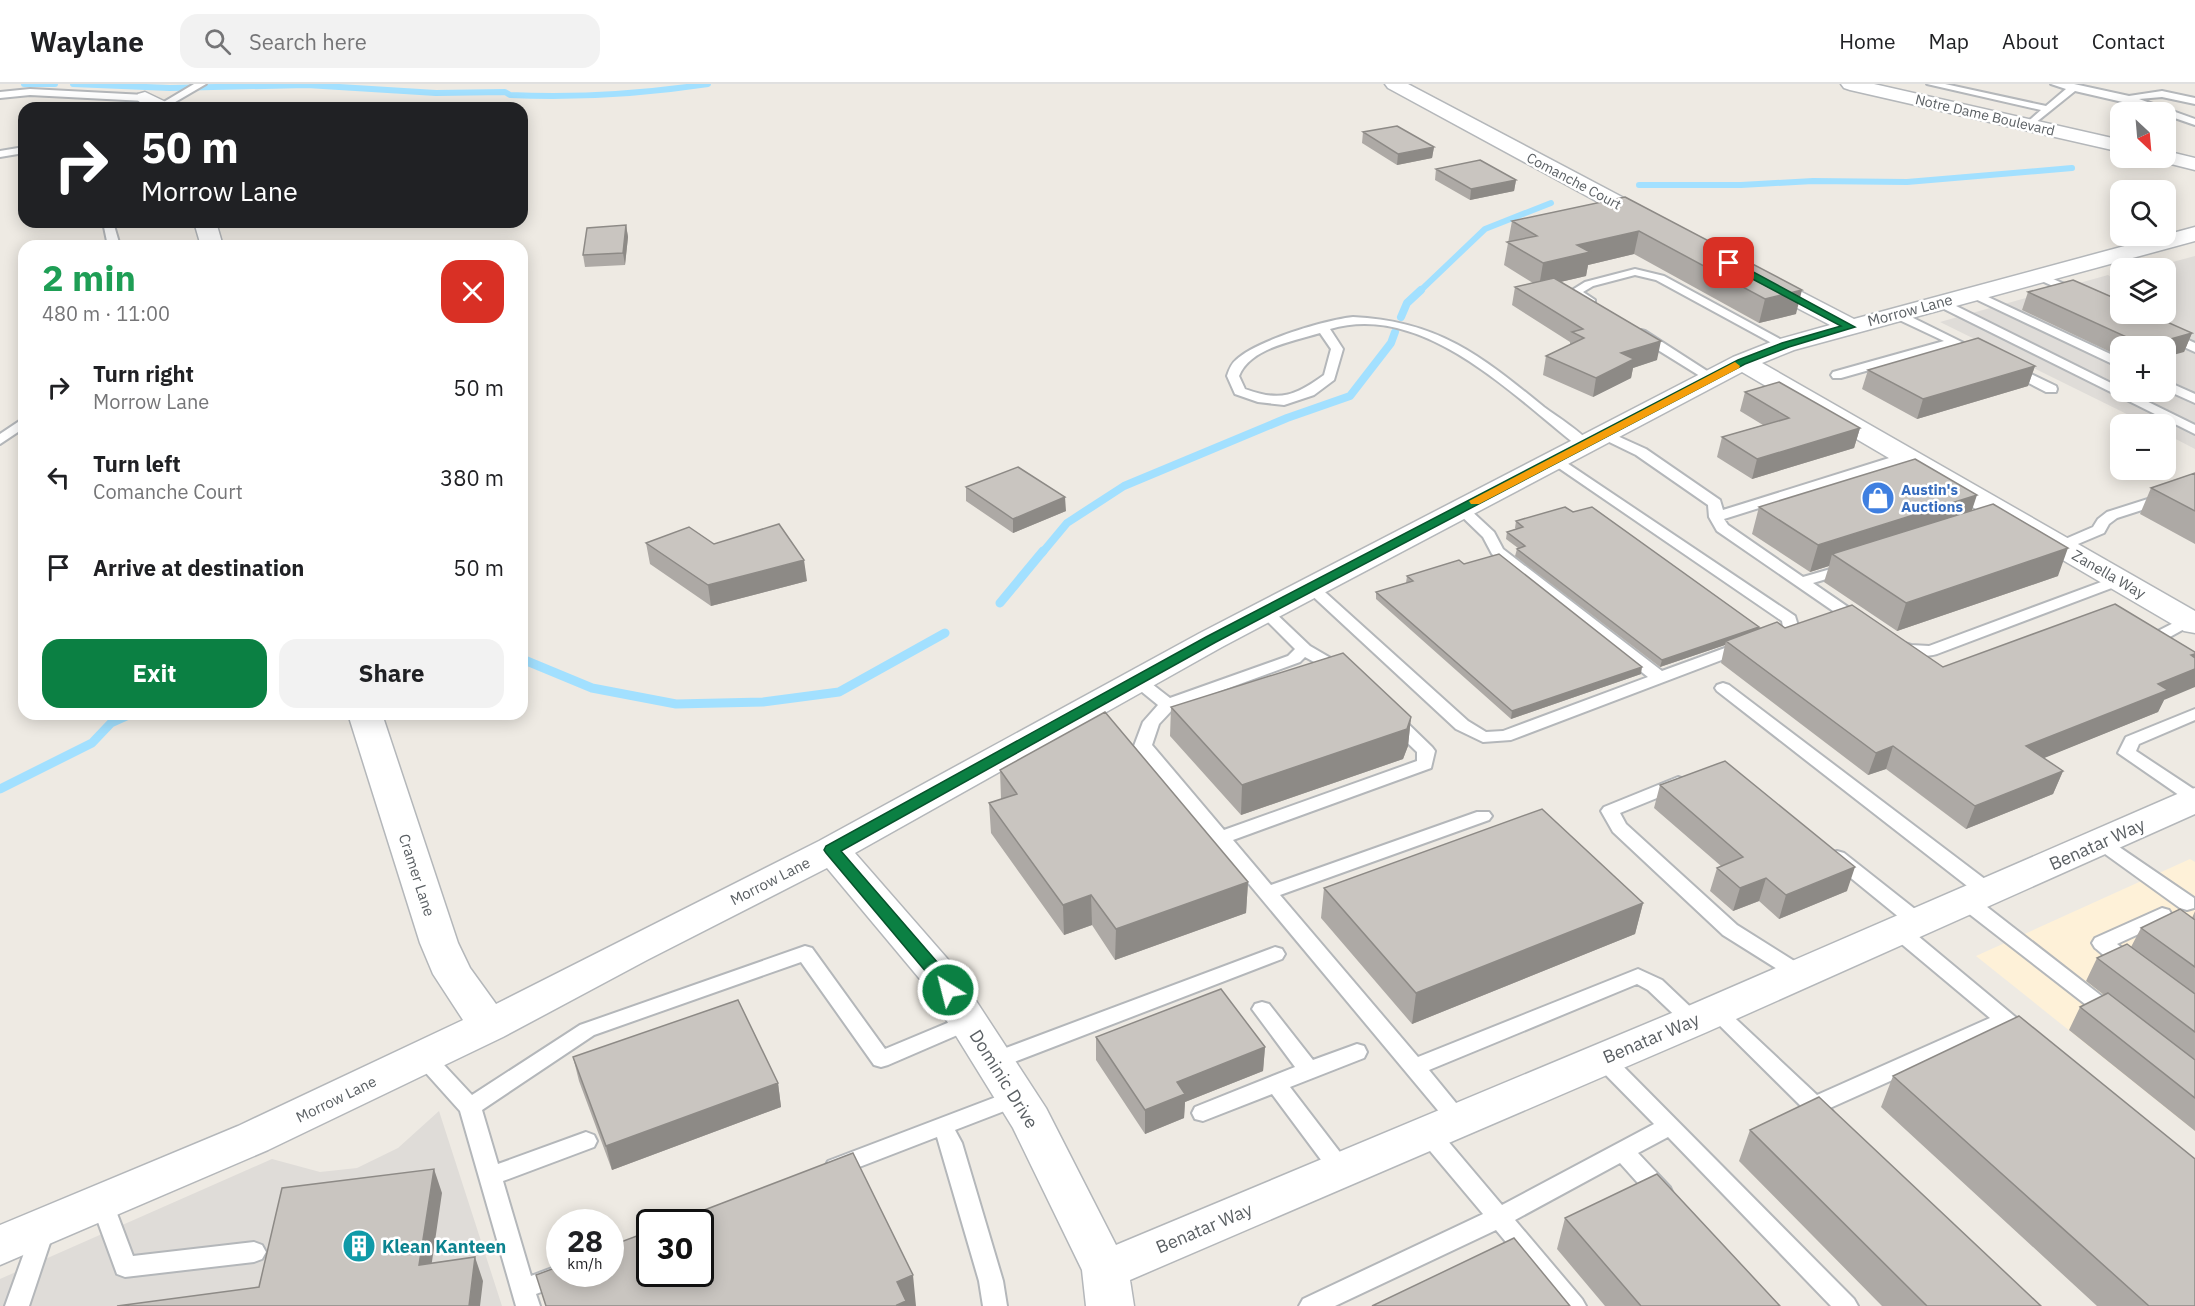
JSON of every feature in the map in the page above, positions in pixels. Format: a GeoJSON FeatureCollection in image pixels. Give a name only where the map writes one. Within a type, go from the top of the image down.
{"type":"FeatureCollection","features":[{"type":"Feature","properties":{"kind":"street","name":"Comanche Court"},"geometry":{"type":"LineString","coordinates":[[1394,84],[1672,233]]}},
{"type":"Feature","properties":{"kind":"street","name":"Notre Dame Boulevard"},"geometry":{"type":"LineString","coordinates":[[1850,84],[2110,143]]}},
{"type":"Feature","properties":{"kind":"street"},"geometry":{"type":"LineString","coordinates":[[2176,159],[2195,164]]}},
{"type":"Feature","properties":{"kind":"street","name":"Morrow Lane"},"geometry":{"type":"LineString","coordinates":[[0,1246],[253,1138],[489,1026],[633,950],[1093,718],[1137,680],[1742,362],[1785,345],[2195,234]]}},
{"type":"Feature","properties":{"kind":"street"},"geometry":{"type":"LineString","coordinates":[[1745,271],[1850,327]]}},
{"type":"Feature","properties":{"kind":"street","name":"Zanella Way"},"geometry":{"type":"LineString","coordinates":[[1742,362],[1907,457],[1998,520],[2061,546],[2193,620]]}},
{"type":"Feature","properties":{"kind":"street","name":"Cramer Lane"},"geometry":{"type":"LineString","coordinates":[[368,720],[439,943],[453,974],[489,1026]]}},
{"type":"Feature","properties":{"kind":"street","name":"Benatar Way"},"geometry":{"type":"LineString","coordinates":[[1107,1288],[1341,1170],[1704,1016],[2195,799]]}},
{"type":"Feature","properties":{"kind":"street","name":"Dominic Drive"},"geometry":{"type":"LineString","coordinates":[[832,850],[938,974],[1017,1097],[1031,1120],[1107,1288]]}},
{"type":"Feature","properties":{"kind":"lane"},"geometry":{"type":"LineString","coordinates":[[161,102],[201,84]]}},
{"type":"Feature","properties":{"kind":"lane"},"geometry":{"type":"LineString","coordinates":[[1932,84],[2048,109]]}},
{"type":"Feature","properties":{"kind":"lane"},"geometry":{"type":"LineString","coordinates":[[2056,84],[2129,99],[2195,122]]}},
{"type":"Feature","properties":{"kind":"lane"},"geometry":{"type":"LineString","coordinates":[[2029,125],[2074,87]]}},
{"type":"Feature","properties":{"kind":"lane"},"geometry":{"type":"LineString","coordinates":[[0,95],[30,92],[136,102]]}},
{"type":"Feature","properties":{"kind":"lane"},"geometry":{"type":"LineString","coordinates":[[2129,99],[2144,94],[2163,92],[2195,94]]}},
{"type":"Feature","properties":{"kind":"lane"},"geometry":{"type":"LineString","coordinates":[[2163,92],[2195,100]]}},
{"type":"Feature","properties":{"kind":"lane"},"geometry":{"type":"LineString","coordinates":[[2144,94],[2195,111]]}},
{"type":"Feature","properties":{"kind":"lane"},"geometry":{"type":"LineString","coordinates":[[0,154],[18,151]]}},
{"type":"Feature","properties":{"kind":"lane"},"geometry":{"type":"LineString","coordinates":[[1598,308],[1575,292],[1589,284],[1635,272],[1660,278],[1785,345]]}},
{"type":"Feature","properties":{"kind":"lane"},"geometry":{"type":"LineString","coordinates":[[2039,276],[2086,297]]}},
{"type":"Feature","properties":{"kind":"lane"},"geometry":{"type":"LineString","coordinates":[[1973,294],[2110,359]]}},
{"type":"Feature","properties":{"kind":"lane"},"geometry":{"type":"LineString","coordinates":[[1940,302],[2195,430]]}},
{"type":"Feature","properties":{"kind":"lane"},"geometry":{"type":"LineString","coordinates":[[1898,314],[2051,389]]}},
{"type":"Feature","properties":{"kind":"lane"},"geometry":{"type":"LineString","coordinates":[[1323,328],[1337,349],[1329,377],[1309,392],[1284,401],[1258,398],[1240,390],[1233,376],[1240,362],[1276,343],[1323,328],[1352,321],[1392,322],[1434,335],[1514,387],[1547,417],[1594,439],[1641,452],[1715,503],[1716,517],[1722,528],[1876,633],[1909,650],[1931,651],[2120,580]]}},
{"type":"Feature","properties":{"kind":"lane"},"geometry":{"type":"LineString","coordinates":[[1627,326],[1712,378]]}},
{"type":"Feature","properties":{"kind":"lane"},"geometry":{"type":"LineString","coordinates":[[2151,328],[2195,348]]}},
{"type":"Feature","properties":{"kind":"lane"},"geometry":{"type":"LineString","coordinates":[[1838,375],[1956,342]]}},
{"type":"Feature","properties":{"kind":"lane"},"geometry":{"type":"LineString","coordinates":[[2176,390],[2195,399]]}},
{"type":"Feature","properties":{"kind":"lane"},"geometry":{"type":"LineString","coordinates":[[0,440],[18,426]]}},
{"type":"Feature","properties":{"kind":"lane"},"geometry":{"type":"LineString","coordinates":[[1716,517],[1907,457]]}},
{"type":"Feature","properties":{"kind":"lane"},"geometry":{"type":"LineString","coordinates":[[1311,587],[1462,726],[1483,737],[1506,736],[1791,629],[1789,619],[1556,459]]}},
{"type":"Feature","properties":{"kind":"lane"},"geometry":{"type":"LineString","coordinates":[[2061,546],[2099,530],[2103,522],[2112,515],[2195,488]]}},
{"type":"Feature","properties":{"kind":"lane"},"geometry":{"type":"LineString","coordinates":[[1461,509],[1489,535],[1497,551],[1660,678]]}},
{"type":"Feature","properties":{"kind":"lane"},"geometry":{"type":"LineString","coordinates":[[1802,582],[1867,561]]}},
{"type":"Feature","properties":{"kind":"lane"},"geometry":{"type":"LineString","coordinates":[[1266,611],[1304,649],[1341,670],[1350,678]]}},
{"type":"Feature","properties":{"kind":"lane"},"geometry":{"type":"LineString","coordinates":[[2193,620],[2160,636],[2163,646],[2195,667]]}},
{"type":"Feature","properties":{"kind":"lane"},"geometry":{"type":"LineString","coordinates":[[1143,746],[1151,722],[1168,704],[1294,659],[1304,649]]}},
{"type":"Feature","properties":{"kind":"lane"},"geometry":{"type":"LineString","coordinates":[[1137,680],[1168,704]]}},
{"type":"Feature","properties":{"kind":"lane"},"geometry":{"type":"LineString","coordinates":[[1723,688],[1977,896],[2122,1022]]}},
{"type":"Feature","properties":{"kind":"lane"},"geometry":{"type":"LineString","coordinates":[[1221,838],[1425,764],[1426,751],[1384,711]]}},
{"type":"Feature","properties":{"kind":"lane"},"geometry":{"type":"LineString","coordinates":[[2195,714],[2132,741],[2127,753],[2195,799]]}},
{"type":"Feature","properties":{"kind":"lane"},"geometry":{"type":"LineString","coordinates":[[1125,738],[1143,746],[1414,1067],[1444,1126],[1500,1217],[1574,1306]]}},
{"type":"Feature","properties":{"kind":"lane"},"geometry":{"type":"LineString","coordinates":[[1698,775],[1610,810],[1619,828],[1730,930],[1800,974]]}},
{"type":"Feature","properties":{"kind":"lane"},"geometry":{"type":"LineString","coordinates":[[1267,892],[1483,816]]}},
{"type":"Feature","properties":{"kind":"lane"},"geometry":{"type":"LineString","coordinates":[[2100,842],[2191,901]]}},
{"type":"Feature","properties":{"kind":"lane"},"geometry":{"type":"LineString","coordinates":[[1825,847],[2006,1020],[2042,1050]]}},
{"type":"Feature","properties":{"kind":"lane"},"geometry":{"type":"LineString","coordinates":[[2149,978],[2102,943],[2191,901]]}},
{"type":"Feature","properties":{"kind":"lane"},"geometry":{"type":"LineString","coordinates":[[2162,915],[2179,927]]}},
{"type":"Feature","properties":{"kind":"lane"},"geometry":{"type":"LineString","coordinates":[[470,1107],[587,1030],[805,953],[881,1059],[969,1022]]}},
{"type":"Feature","properties":{"kind":"lane"},"geometry":{"type":"LineString","coordinates":[[994,1061],[1275,954]]}},
{"type":"Feature","properties":{"kind":"lane"},"geometry":{"type":"LineString","coordinates":[[1414,1067],[1638,976],[1704,1016],[1814,1106],[1839,1130]]}},
{"type":"Feature","properties":{"kind":"lane"},"geometry":{"type":"LineString","coordinates":[[1262,1010],[1309,1070]]}},
{"type":"Feature","properties":{"kind":"lane"},"geometry":{"type":"LineString","coordinates":[[1814,1106],[2006,1020]]}},
{"type":"Feature","properties":{"kind":"lane"},"geometry":{"type":"LineString","coordinates":[[1203,1113],[1357,1052]]}},
{"type":"Feature","properties":{"kind":"lane"},"geometry":{"type":"LineString","coordinates":[[424,1057],[470,1107],[526,1297],[546,1285]]}},
{"type":"Feature","properties":{"kind":"lane"},"geometry":{"type":"LineString","coordinates":[[1603,1059],[1846,1306]]}},
{"type":"Feature","properties":{"kind":"lane"},"geometry":{"type":"LineString","coordinates":[[1276,1083],[1341,1170]]}},
{"type":"Feature","properties":{"kind":"lane"},"geometry":{"type":"LineString","coordinates":[[812,1176],[1017,1097]]}},
{"type":"Feature","properties":{"kind":"lane"},"geometry":{"type":"LineString","coordinates":[[942,1126],[951,1143],[991,1281],[995,1306]]}},
{"type":"Feature","properties":{"kind":"lane"},"geometry":{"type":"LineString","coordinates":[[1311,1306],[1500,1217],[1670,1126]]}},
{"type":"Feature","properties":{"kind":"lane"},"geometry":{"type":"LineString","coordinates":[[490,1176],[586,1141]]}},
{"type":"Feature","properties":{"kind":"lane"},"geometry":{"type":"LineString","coordinates":[[1623,1151],[1678,1211]]}},
{"type":"Feature","properties":{"kind":"lane"},"geometry":{"type":"LineString","coordinates":[[102,1203],[125,1267],[254,1252]]}},
{"type":"Feature","properties":{"kind":"lane"},"geometry":{"type":"LineString","coordinates":[[16,1306],[45,1227]]}},
{"type":"Feature","properties":{"kind":"shaded area"},"geometry":{"type":"Polygon","coordinates":[[[2195,256],[2195,449],[2176,439],[2176,414],[2127,414],[1940,322],[2108,275],[2110,276],[2110,324],[2176,324],[2176,261],[2195,256]]]}},
{"type":"Feature","properties":{"kind":"shaded area"},"geometry":{"type":"Polygon","coordinates":[[[2190,859],[2195,862],[2195,1131],[1976,956],[2190,859]]]}},
{"type":"Feature","properties":{"kind":"shaded area"},"geometry":{"type":"Polygon","coordinates":[[[439,1111],[502,1306],[0,1306],[0,1279],[272,1159],[320,1172],[357,1168],[398,1148],[439,1111]]]}},
{"type":"Feature","properties":{"kind":"building"},"geometry":{"type":"Polygon","coordinates":[[[1397,126],[1434,147],[1398,154],[1363,132],[1397,126]]]}},
{"type":"Feature","properties":{"kind":"building"},"geometry":{"type":"Polygon","coordinates":[[[1480,160],[1516,180],[1471,189],[1436,169],[1480,160]]]}},
{"type":"Feature","properties":{"kind":"building"},"geometry":{"type":"Polygon","coordinates":[[[1625,197],[1802,290],[1765,299],[1639,231],[1577,245],[1590,252],[1543,263],[1507,242],[1537,236],[1512,221],[1625,197]]]}},
{"type":"Feature","properties":{"kind":"building"},"geometry":{"type":"Polygon","coordinates":[[[626,225],[623,253],[583,255],[587,228],[626,225]]]}},
{"type":"Feature","properties":{"kind":"building"},"geometry":{"type":"Polygon","coordinates":[[[1554,278],[1661,341],[1621,353],[1634,359],[1596,378],[1546,356],[1584,338],[1572,332],[1583,329],[1515,287],[1554,278]]]}},
{"type":"Feature","properties":{"kind":"building"},"geometry":{"type":"Polygon","coordinates":[[[2073,280],[2110,296],[2110,324],[2172,324],[2192,333],[2176,338],[2124,336],[2028,292],[2073,280]]]}},
{"type":"Feature","properties":{"kind":"building"},"geometry":{"type":"Polygon","coordinates":[[[1978,338],[2035,366],[1923,399],[1868,370],[1978,338]]]}},
{"type":"Feature","properties":{"kind":"building"},"geometry":{"type":"Polygon","coordinates":[[[1779,382],[1860,428],[1757,459],[1722,437],[1789,418],[1745,392],[1779,382]]]}},
{"type":"Feature","properties":{"kind":"building"},"geometry":{"type":"Polygon","coordinates":[[[1915,459],[1977,495],[1818,545],[1759,507],[1915,459]]]}},
{"type":"Feature","properties":{"kind":"building"},"geometry":{"type":"Polygon","coordinates":[[[1018,467],[1065,497],[1013,519],[966,487],[1018,467]]]}},
{"type":"Feature","properties":{"kind":"building"},"geometry":{"type":"Polygon","coordinates":[[[2195,473],[2195,511],[2151,488],[2195,473]]]}},
{"type":"Feature","properties":{"kind":"building"},"geometry":{"type":"Polygon","coordinates":[[[1993,504],[2068,548],[1906,603],[1832,554],[1993,504]]]}},
{"type":"Feature","properties":{"kind":"building"},"geometry":{"type":"Polygon","coordinates":[[[1565,507],[1573,512],[1592,507],[1759,627],[1662,660],[1517,549],[1525,546],[1507,532],[1523,527],[1516,521],[1565,507]]]}},
{"type":"Feature","properties":{"kind":"building"},"geometry":{"type":"Polygon","coordinates":[[[779,524],[804,560],[708,585],[646,543],[689,527],[714,544],[779,524]]]}},
{"type":"Feature","properties":{"kind":"building"},"geometry":{"type":"Polygon","coordinates":[[[1499,554],[1642,667],[1512,711],[1376,592],[1413,581],[1407,576],[1459,560],[1464,564],[1499,554]]]}},
{"type":"Feature","properties":{"kind":"building"},"geometry":{"type":"Polygon","coordinates":[[[2115,604],[2195,652],[2191,655],[2195,658],[2195,669],[2158,684],[2168,690],[2026,746],[2063,771],[1975,806],[1893,746],[1876,753],[1726,641],[1777,622],[1785,628],[1852,605],[1943,667],[2115,604]]]}},
{"type":"Feature","properties":{"kind":"building"},"geometry":{"type":"Polygon","coordinates":[[[1343,653],[1411,717],[1407,729],[1242,785],[1171,707],[1343,653]]]}},
{"type":"Feature","properties":{"kind":"building"},"geometry":{"type":"Polygon","coordinates":[[[1105,712],[1248,882],[1116,929],[1091,895],[1063,905],[989,803],[1017,794],[1000,770],[1105,712]]]}},
{"type":"Feature","properties":{"kind":"building"},"geometry":{"type":"Polygon","coordinates":[[[1725,761],[1855,867],[1786,895],[1766,878],[1740,888],[1717,868],[1743,857],[1660,785],[1725,761]]]}},
{"type":"Feature","properties":{"kind":"building"},"geometry":{"type":"Polygon","coordinates":[[[1542,809],[1643,903],[1416,993],[1324,888],[1542,809]]]}},
{"type":"Feature","properties":{"kind":"building"},"geometry":{"type":"Polygon","coordinates":[[[2180,909],[2195,920],[2195,967],[2141,928],[2180,909]]]}},
{"type":"Feature","properties":{"kind":"building"},"geometry":{"type":"Polygon","coordinates":[[[2127,944],[2195,994],[2195,1032],[2097,958],[2127,944]]]}},
{"type":"Feature","properties":{"kind":"building"},"geometry":{"type":"Polygon","coordinates":[[[1221,989],[1265,1047],[1177,1082],[1185,1094],[1145,1110],[1096,1037],[1221,989]]]}},
{"type":"Feature","properties":{"kind":"building"},"geometry":{"type":"Polygon","coordinates":[[[2108,993],[2195,1060],[2195,1098],[2080,1007],[2108,993]]]}},
{"type":"Feature","properties":{"kind":"building"},"geometry":{"type":"Polygon","coordinates":[[[738,1000],[778,1083],[606,1146],[573,1057],[738,1000]]]}},
{"type":"Feature","properties":{"kind":"building"},"geometry":{"type":"Polygon","coordinates":[[[2019,1016],[2195,1159],[2195,1306],[2149,1306],[1893,1076],[2019,1016]]]}},
{"type":"Feature","properties":{"kind":"building"},"geometry":{"type":"Polygon","coordinates":[[[1819,1097],[2041,1306],[1927,1306],[1750,1130],[1819,1097]]]}},
{"type":"Feature","properties":{"kind":"building"},"geometry":{"type":"Polygon","coordinates":[[[853,1153],[913,1275],[897,1282],[906,1301],[898,1306],[546,1306],[536,1275],[546,1271],[546,1287],[624,1287],[624,1241],[636,1236],[636,1287],[714,1287],[714,1209],[707,1209],[853,1153]]]}},
{"type":"Feature","properties":{"kind":"building","name":"Klean Kanteen"},"geometry":{"type":"Polygon","coordinates":[[[434,1169],[419,1265],[475,1257],[469,1306],[117,1306],[259,1287],[282,1188],[434,1169]]]}},
{"type":"Feature","properties":{"kind":"building"},"geometry":{"type":"Polygon","coordinates":[[[1657,1174],[1780,1306],[1641,1306],[1565,1218],[1657,1174]]]}},
{"type":"Feature","properties":{"kind":"building"},"geometry":{"type":"Polygon","coordinates":[[[1514,1238],[1570,1306],[1372,1306],[1514,1238]]]}},
{"type":"Feature","properties":{"kind":"waterway"},"geometry":{"type":"LineString","coordinates":[[24,84],[55,84]]}},
{"type":"Feature","properties":{"kind":"waterway"},"geometry":{"type":"LineString","coordinates":[[73,84],[170,88],[307,85],[436,93],[505,92],[510,95],[560,96],[634,93],[708,84]]}},
{"type":"Feature","properties":{"kind":"waterway"},"geometry":{"type":"LineString","coordinates":[[1639,185],[1741,185],[1813,181],[1907,182],[2072,168]]}},
{"type":"Feature","properties":{"kind":"waterway"},"geometry":{"type":"LineString","coordinates":[[1420,291],[1485,229],[1551,203]]}},
{"type":"Feature","properties":{"kind":"waterway"},"geometry":{"type":"LineString","coordinates":[[1401,317],[1407,303],[1421,290]]}},
{"type":"Feature","properties":{"kind":"waterway"},"geometry":{"type":"LineString","coordinates":[[1042,553],[1067,523],[1124,486],[1287,418],[1350,396],[1391,343],[1395,332]]}},
{"type":"Feature","properties":{"kind":"waterway"},"geometry":{"type":"LineString","coordinates":[[1000,603],[1043,551]]}},
{"type":"Feature","properties":{"kind":"waterway"},"geometry":{"type":"LineString","coordinates":[[528,661],[592,688],[676,704],[763,702],[839,692],[945,633]]}},
{"type":"Feature","properties":{"kind":"waterway"},"geometry":{"type":"LineString","coordinates":[[0,789],[92,743],[111,723],[118,720]]}},
{"type":"Feature","properties":{"kind":"slow traffic"},"geometry":{"type":"LineString","coordinates":[[1475,501],[1735,366]]}},
{"type":"Feature","properties":{"kind":"place","name":"Austin's Auctions"},"geometry":{"type":"Point","coordinates":[1878,498]}},
{"type":"Feature","properties":{"kind":"place","name":"Klean Kanteen"},"geometry":{"type":"Point","coordinates":[359,1246]}},
{"type":"Feature","properties":{"kind":"route"},"geometry":{"type":"LineString","coordinates":[[948,990],[938,974],[832,850],[1211,640],[1742,362],[1785,345],[1850,327],[1729,263]]}}]}
